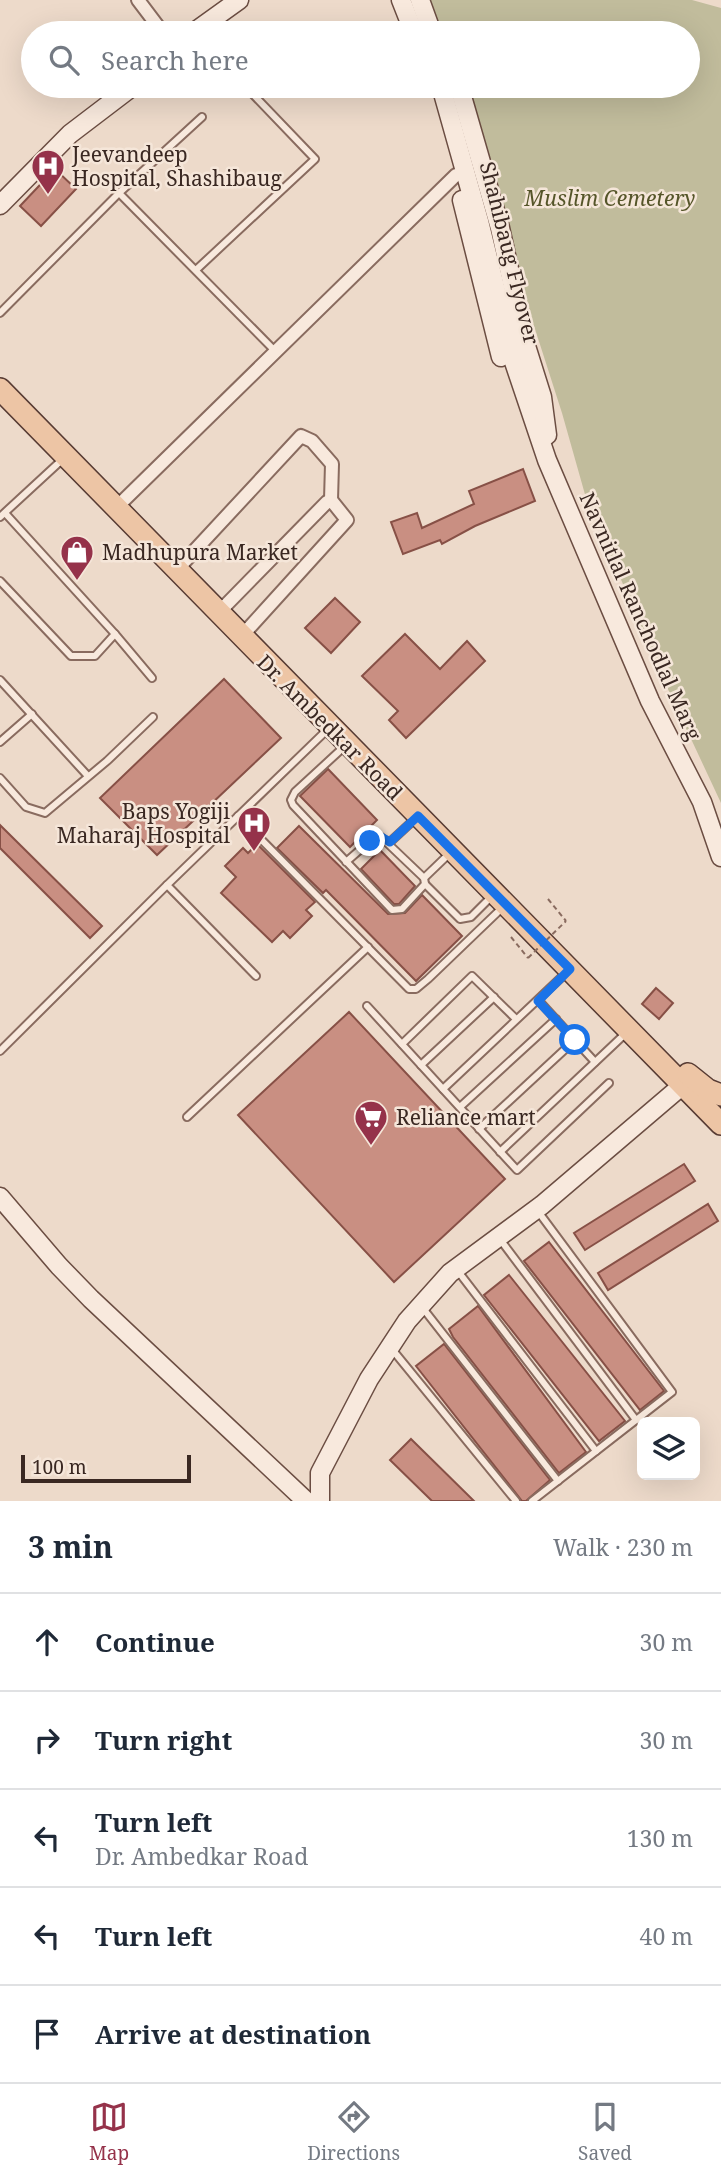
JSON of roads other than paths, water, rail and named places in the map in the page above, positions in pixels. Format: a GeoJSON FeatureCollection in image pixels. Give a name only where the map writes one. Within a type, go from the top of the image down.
{"type":"FeatureCollection","features":[{"type":"Feature","properties":{"kind":"main road","name":"Dr. Ambedkar Road"},"geometry":{"type":"LineString","coordinates":[[0,373],[687,1081],[721,1124]]}},
{"type":"Feature","properties":{"kind":"main road","name":"Dr. Ambedkar Road"},"geometry":{"type":"LineString","coordinates":[[0,388],[629,1030],[687,1081],[721,1096]]}},
{"type":"Feature","properties":{"kind":"street"},"geometry":{"type":"LineString","coordinates":[[138,0],[154,21]]}},
{"type":"Feature","properties":{"kind":"street"},"geometry":{"type":"LineString","coordinates":[[210,21],[239,0]]}},
{"type":"Feature","properties":{"kind":"street"},"geometry":{"type":"LineString","coordinates":[[226,21],[255,0]]}},
{"type":"Feature","properties":{"kind":"street"},"geometry":{"type":"LineString","coordinates":[[401,0],[409,21]]}},
{"type":"Feature","properties":{"kind":"street"},"geometry":{"type":"LineString","coordinates":[[412,0],[420,21]]}},
{"type":"Feature","properties":{"kind":"street"},"geometry":{"type":"LineString","coordinates":[[420,0],[428,21]]}},
{"type":"Feature","properties":{"kind":"street"},"geometry":{"type":"LineString","coordinates":[[430,0],[438,21]]}},
{"type":"Feature","properties":{"kind":"street"},"geometry":{"type":"LineString","coordinates":[[0,205],[70,134],[117,98]]}},
{"type":"Feature","properties":{"kind":"street"},"geometry":{"type":"LineString","coordinates":[[434,98],[456,175],[502,360],[518,408],[541,429],[607,583],[658,697],[709,799],[721,832]]}},
{"type":"Feature","properties":{"kind":"street","name":"Shahibaug Flyover"},"geometry":{"type":"LineString","coordinates":[[444,98],[526,389],[541,429]]}},
{"type":"Feature","properties":{"kind":"street","name":"Shahibaug Flyover"},"geometry":{"type":"LineString","coordinates":[[453,98],[526,389]]}},
{"type":"Feature","properties":{"kind":"street"},"geometry":{"type":"LineString","coordinates":[[462,98],[500,228],[526,346],[542,397],[541,429]]}},
{"type":"Feature","properties":{"kind":"street"},"geometry":{"type":"LineString","coordinates":[[123,501],[456,175]]}},
{"type":"Feature","properties":{"kind":"street","name":"Navnitlal Ranchodlal Marg"},"geometry":{"type":"LineString","coordinates":[[541,429],[599,586],[650,701],[702,802],[721,857]]}},
{"type":"Feature","properties":{"kind":"street"},"geometry":{"type":"LineString","coordinates":[[184,562],[301,436],[312,441],[332,464],[331,500],[347,520],[249,628]]}},
{"type":"Feature","properties":{"kind":"street"},"geometry":{"type":"LineString","coordinates":[[226,605],[331,500]]}},
{"type":"Feature","properties":{"kind":"street"},"geometry":{"type":"LineString","coordinates":[[320,1501],[320,1473],[369,1379],[421,1306],[456,1269],[536,1209],[687,1081]]}},
{"type":"Feature","properties":{"kind":"street"},"geometry":{"type":"LineString","coordinates":[[0,1197],[58,1266],[91,1299],[306,1501]]}},
{"type":"Feature","properties":{"kind":"lane"},"geometry":{"type":"LineString","coordinates":[[197,269],[315,159],[257,98]]}},
{"type":"Feature","properties":{"kind":"lane"},"geometry":{"type":"LineString","coordinates":[[0,313],[119,193],[202,117]]}},
{"type":"Feature","properties":{"kind":"lane"},"geometry":{"type":"LineString","coordinates":[[119,193],[197,269],[275,351]]}},
{"type":"Feature","properties":{"kind":"lane"},"geometry":{"type":"LineString","coordinates":[[65,456],[2,515],[115,634],[152,678]]}},
{"type":"Feature","properties":{"kind":"lane"},"geometry":{"type":"LineString","coordinates":[[0,581],[71,656],[95,656],[115,634]]}},
{"type":"Feature","properties":{"kind":"lane"},"geometry":{"type":"LineString","coordinates":[[0,680],[87,775]]}},
{"type":"Feature","properties":{"kind":"lane"},"geometry":{"type":"LineString","coordinates":[[0,742],[32,714]]}},
{"type":"Feature","properties":{"kind":"lane"},"geometry":{"type":"LineString","coordinates":[[0,778],[26,807],[45,813],[87,775],[107,761],[153,717]]}},
{"type":"Feature","properties":{"kind":"lane"},"geometry":{"type":"LineString","coordinates":[[0,1051],[330,727]]}},
{"type":"Feature","properties":{"kind":"lane"},"geometry":{"type":"LineString","coordinates":[[347,744],[295,792],[291,800],[392,910],[402,909],[452,851]]}},
{"type":"Feature","properties":{"kind":"lane"},"geometry":{"type":"LineString","coordinates":[[238,816],[409,989],[416,989],[500,899]]}},
{"type":"Feature","properties":{"kind":"lane"},"geometry":{"type":"LineString","coordinates":[[390,842],[418,816]]}},
{"type":"Feature","properties":{"kind":"lane"},"geometry":{"type":"LineString","coordinates":[[346,862],[376,837],[390,842],[460,919],[471,917],[500,899]]}},
{"type":"Feature","properties":{"kind":"lane"},"geometry":{"type":"LineString","coordinates":[[167,885],[256,976]]}},
{"type":"Feature","properties":{"kind":"lane"},"geometry":{"type":"LineString","coordinates":[[187,1117],[368,947]]}},
{"type":"Feature","properties":{"kind":"lane"},"geometry":{"type":"LineString","coordinates":[[443,1089],[570,969]]}},
{"type":"Feature","properties":{"kind":"lane"},"geometry":{"type":"LineString","coordinates":[[402,1044],[472,976],[516,1019]]}},
{"type":"Feature","properties":{"kind":"lane"},"geometry":{"type":"LineString","coordinates":[[421,1065],[494,998]]}},
{"type":"Feature","properties":{"kind":"lane"},"geometry":{"type":"LineString","coordinates":[[538,1001],[595,1062]]}},
{"type":"Feature","properties":{"kind":"lane"},"geometry":{"type":"LineString","coordinates":[[367,1006],[517,1170],[609,1083]]}},
{"type":"Feature","properties":{"kind":"lane"},"geometry":{"type":"LineString","coordinates":[[460,1107],[556,1019]]}},
{"type":"Feature","properties":{"kind":"lane"},"geometry":{"type":"LineString","coordinates":[[500,1152],[629,1030]]}},
{"type":"Feature","properties":{"kind":"lane"},"geometry":{"type":"LineString","coordinates":[[479,1129],[575,1040]]}},
{"type":"Feature","properties":{"kind":"lane"},"geometry":{"type":"LineString","coordinates":[[532,1501],[672,1392],[536,1209]]}},
{"type":"Feature","properties":{"kind":"lane"},"geometry":{"type":"LineString","coordinates":[[498,1236],[636,1420]]}},
{"type":"Feature","properties":{"kind":"lane"},"geometry":{"type":"LineString","coordinates":[[456,1269],[596,1451]]}},
{"type":"Feature","properties":{"kind":"lane"},"geometry":{"type":"LineString","coordinates":[[421,1306],[558,1480]]}},
{"type":"Feature","properties":{"kind":"lane"},"geometry":{"type":"LineString","coordinates":[[390,1347],[516,1501]]}},
{"type":"Feature","properties":{"kind":"place","name":"Jeevandeep Hospital, Shashibaug"},"geometry":{"type":"Point","coordinates":[48,196]}},
{"type":"Feature","properties":{"kind":"place","name":"Madhupura Market"},"geometry":{"type":"Point","coordinates":[77,582]}},
{"type":"Feature","properties":{"kind":"place","name":"Baps Yogiji Maharaj Hospital"},"geometry":{"type":"Point","coordinates":[254,853]}},
{"type":"Feature","properties":{"kind":"place","name":"Reliance mart"},"geometry":{"type":"Point","coordinates":[371,1147]}},
{"type":"Feature","properties":{"kind":"park label","name":"Muslim Cemetery"},"geometry":{"type":"Point","coordinates":[610,198]}}]}
